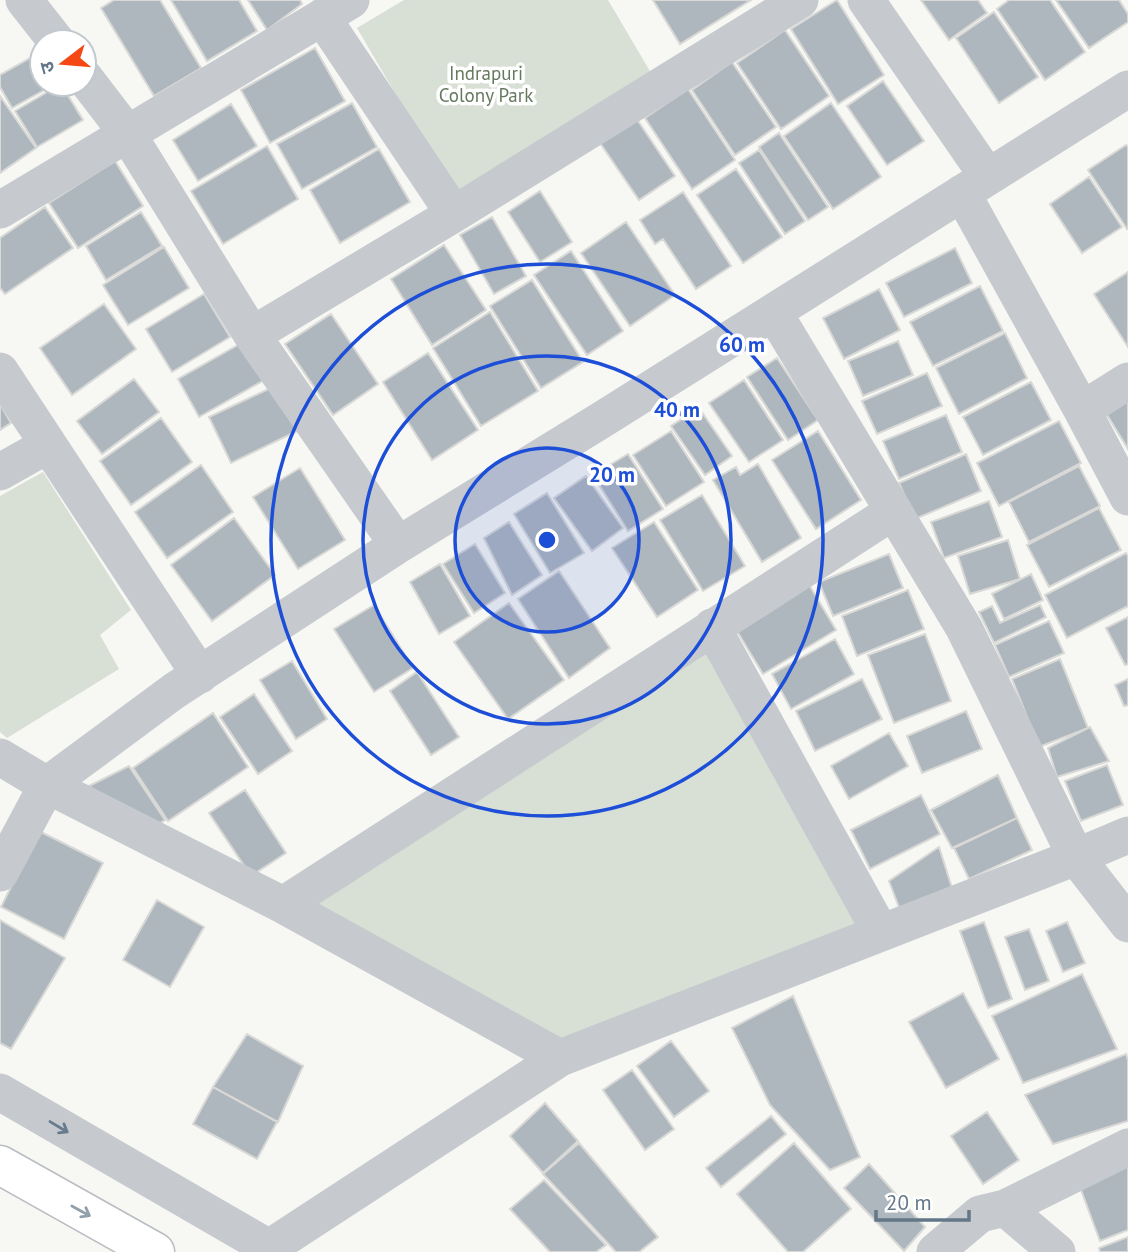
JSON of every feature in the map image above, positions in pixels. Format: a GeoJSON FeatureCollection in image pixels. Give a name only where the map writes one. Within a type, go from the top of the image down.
{"type":"FeatureCollection","features":[{"type":"Feature","properties":{"kind":"main road"},"geometry":{"type":"LineString","coordinates":[[0,1165],[155,1252]]}},
{"type":"Feature","properties":{"kind":"street"},"geometry":{"type":"LineString","coordinates":[[24,0],[46,28]]}},
{"type":"Feature","properties":{"kind":"street"},"geometry":{"type":"LineString","coordinates":[[253,335],[800,0]]}},
{"type":"Feature","properties":{"kind":"street"},"geometry":{"type":"LineString","coordinates":[[866,0],[975,185],[1082,410],[1128,497]]}},
{"type":"Feature","properties":{"kind":"street"},"geometry":{"type":"LineString","coordinates":[[0,209],[337,9],[454,214]]}},
{"type":"Feature","properties":{"kind":"street"},"geometry":{"type":"LineString","coordinates":[[0,873],[47,785],[174,691],[398,545],[774,313],[1128,89]]}},
{"type":"Feature","properties":{"kind":"street"},"geometry":{"type":"LineString","coordinates":[[98,96],[127,133],[253,335],[398,545]]}},
{"type":"Feature","properties":{"kind":"street"},"geometry":{"type":"LineString","coordinates":[[774,313],[964,628],[1076,857],[1128,924]]}},
{"type":"Feature","properties":{"kind":"street"},"geometry":{"type":"LineString","coordinates":[[0,372],[200,675]]}},
{"type":"Feature","properties":{"kind":"street"},"geometry":{"type":"LineString","coordinates":[[1082,410],[1128,381]]}},
{"type":"Feature","properties":{"kind":"street"},"geometry":{"type":"LineString","coordinates":[[0,472],[48,445]]}},
{"type":"Feature","properties":{"kind":"street"},"geometry":{"type":"LineString","coordinates":[[283,905],[894,511]]}},
{"type":"Feature","properties":{"kind":"street"},"geometry":{"type":"LineString","coordinates":[[712,627],[881,933]]}},
{"type":"Feature","properties":{"kind":"street"},"geometry":{"type":"LineString","coordinates":[[0,757],[47,785],[283,905],[560,1058]]}},
{"type":"Feature","properties":{"kind":"street"},"geometry":{"type":"LineString","coordinates":[[0,1092],[272,1250],[560,1058],[1128,835]]}},
{"type":"Feature","properties":{"kind":"street"},"geometry":{"type":"LineString","coordinates":[[936,1252],[980,1214],[1005,1208],[1128,1147]]}},
{"type":"Feature","properties":{"kind":"street"},"geometry":{"type":"LineString","coordinates":[[1005,1208],[1057,1252]]}},
{"type":"Feature","properties":{"kind":"green space","name":"Indrapuri Colony Park"},"geometry":{"type":"Polygon","coordinates":[[[404,0],[608,0],[654,78],[457,199],[357,28],[404,0]]]}},
{"type":"Feature","properties":{"kind":"green space"},"geometry":{"type":"Polygon","coordinates":[[[43,472],[131,610],[100,635],[119,669],[7,738],[0,732],[0,496],[43,472]]]}},
{"type":"Feature","properties":{"kind":"green space"},"geometry":{"type":"Polygon","coordinates":[[[712,627],[881,933],[560,1058],[283,905],[712,627]]]}},
{"type":"Feature","properties":{"kind":"building"},"geometry":{"type":"Polygon","coordinates":[[[114,0],[160,0],[201,68],[154,96],[101,8],[114,0]]]}},
{"type":"Feature","properties":{"kind":"building"},"geometry":{"type":"Polygon","coordinates":[[[171,0],[239,0],[257,31],[207,61],[171,0]]]}},
{"type":"Feature","properties":{"kind":"building"},"geometry":{"type":"Polygon","coordinates":[[[248,0],[300,0],[302,4],[267,30],[248,0]]]}},
{"type":"Feature","properties":{"kind":"building"},"geometry":{"type":"Polygon","coordinates":[[[653,0],[751,0],[680,44],[653,0]]]}},
{"type":"Feature","properties":{"kind":"building"},"geometry":{"type":"Polygon","coordinates":[[[837,0],[884,75],[838,104],[791,29],[837,0]]]}},
{"type":"Feature","properties":{"kind":"building"},"geometry":{"type":"Polygon","coordinates":[[[921,0],[978,0],[987,13],[949,40],[921,0]]]}},
{"type":"Feature","properties":{"kind":"building"},"geometry":{"type":"Polygon","coordinates":[[[1009,0],[1050,0],[1085,52],[1045,80],[997,9],[1009,0]]]}},
{"type":"Feature","properties":{"kind":"building"},"geometry":{"type":"Polygon","coordinates":[[[1056,0],[1119,0],[1128,14],[1128,22],[1089,48],[1056,0]]]}},
{"type":"Feature","properties":{"kind":"building"},"geometry":{"type":"Polygon","coordinates":[[[994,12],[1038,77],[999,103],[956,38],[994,12]]]}},
{"type":"Feature","properties":{"kind":"building"},"geometry":{"type":"Polygon","coordinates":[[[785,30],[829,96],[781,129],[737,63],[785,30]]]}},
{"type":"Feature","properties":{"kind":"building"},"geometry":{"type":"Polygon","coordinates":[[[315,48],[345,101],[270,143],[241,90],[315,48]]]}},
{"type":"Feature","properties":{"kind":"building"},"geometry":{"type":"Polygon","coordinates":[[[28,59],[30,98],[12,108],[0,87],[0,75],[28,59]]]}},
{"type":"Feature","properties":{"kind":"building"},"geometry":{"type":"Polygon","coordinates":[[[732,62],[776,127],[735,155],[692,90],[732,62]]]}},
{"type":"Feature","properties":{"kind":"building"},"geometry":{"type":"Polygon","coordinates":[[[883,81],[924,141],[887,165],[847,106],[883,81]]]}},
{"type":"Feature","properties":{"kind":"building"},"geometry":{"type":"Polygon","coordinates":[[[688,89],[735,160],[692,189],[645,118],[688,89]]]}},
{"type":"Feature","properties":{"kind":"building"},"geometry":{"type":"Polygon","coordinates":[[[0,96],[36,148],[0,173],[0,96]]]}},
{"type":"Feature","properties":{"kind":"building"},"geometry":{"type":"Polygon","coordinates":[[[37,98],[70,98],[83,120],[37,147],[15,111],[37,98]]]}},
{"type":"Feature","properties":{"kind":"building"},"geometry":{"type":"Polygon","coordinates":[[[352,103],[377,147],[302,189],[277,144],[352,103]]]}},
{"type":"Feature","properties":{"kind":"building"},"geometry":{"type":"Polygon","coordinates":[[[831,103],[881,177],[833,209],[784,136],[831,103]]]}},
{"type":"Feature","properties":{"kind":"building"},"geometry":{"type":"Polygon","coordinates":[[[231,104],[257,146],[198,181],[173,140],[231,104]]]}},
{"type":"Feature","properties":{"kind":"building"},"geometry":{"type":"Polygon","coordinates":[[[632,112],[675,176],[639,200],[596,137],[632,112]]]}},
{"type":"Feature","properties":{"kind":"building"},"geometry":{"type":"Polygon","coordinates":[[[779,133],[828,207],[808,220],[759,147],[779,133]]]}},
{"type":"Feature","properties":{"kind":"building"},"geometry":{"type":"Polygon","coordinates":[[[1126,145],[1128,147],[1127,229],[1088,170],[1126,145]]]}},
{"type":"Feature","properties":{"kind":"building"},"geometry":{"type":"Polygon","coordinates":[[[267,146],[298,199],[223,244],[191,191],[267,146]]]}},
{"type":"Feature","properties":{"kind":"building"},"geometry":{"type":"Polygon","coordinates":[[[379,149],[410,202],[340,243],[310,190],[379,149]]]}},
{"type":"Feature","properties":{"kind":"building"},"geometry":{"type":"Polygon","coordinates":[[[759,150],[805,221],[785,234],[739,163],[759,150]]]}},
{"type":"Feature","properties":{"kind":"building"},"geometry":{"type":"Polygon","coordinates":[[[115,161],[143,206],[78,248],[49,203],[115,161]]]}},
{"type":"Feature","properties":{"kind":"building"},"geometry":{"type":"Polygon","coordinates":[[[736,169],[782,237],[743,263],[697,195],[736,169]]]}},
{"type":"Feature","properties":{"kind":"building"},"geometry":{"type":"Polygon","coordinates":[[[1089,177],[1122,227],[1082,253],[1050,204],[1089,177]]]}},
{"type":"Feature","properties":{"kind":"building"},"geometry":{"type":"Polygon","coordinates":[[[540,191],[572,242],[540,262],[508,212],[540,191]]]}},
{"type":"Feature","properties":{"kind":"building"},"geometry":{"type":"Polygon","coordinates":[[[683,192],[731,266],[696,289],[663,239],[655,244],[640,220],[683,192]]]}},
{"type":"Feature","properties":{"kind":"building"},"geometry":{"type":"Polygon","coordinates":[[[45,207],[73,248],[5,294],[0,288],[0,238],[45,207]]]}},
{"type":"Feature","properties":{"kind":"building"},"geometry":{"type":"Polygon","coordinates":[[[141,212],[162,246],[106,280],[86,246],[141,212]]]}},
{"type":"Feature","properties":{"kind":"building"},"geometry":{"type":"Polygon","coordinates":[[[492,217],[526,276],[494,294],[460,235],[492,217]]]}},
{"type":"Feature","properties":{"kind":"building"},"geometry":{"type":"Polygon","coordinates":[[[626,222],[675,295],[630,326],[581,253],[626,222]]]}},
{"type":"Feature","properties":{"kind":"building"},"geometry":{"type":"Polygon","coordinates":[[[444,245],[486,310],[432,345],[391,279],[444,245]]]}},
{"type":"Feature","properties":{"kind":"building"},"geometry":{"type":"Polygon","coordinates":[[[164,247],[189,288],[128,325],[103,285],[164,247]]]}},
{"type":"Feature","properties":{"kind":"building"},"geometry":{"type":"Polygon","coordinates":[[[955,248],[972,283],[904,317],[886,283],[955,248]]]}},
{"type":"Feature","properties":{"kind":"building"},"geometry":{"type":"Polygon","coordinates":[[[571,251],[623,331],[587,355],[534,275],[571,251]]]}},
{"type":"Feature","properties":{"kind":"building"},"geometry":{"type":"Polygon","coordinates":[[[1128,272],[1128,347],[1094,294],[1128,272]]]}},
{"type":"Feature","properties":{"kind":"building"},"geometry":{"type":"Polygon","coordinates":[[[532,280],[583,362],[541,388],[490,306],[532,280]]]}},
{"type":"Feature","properties":{"kind":"building"},"geometry":{"type":"Polygon","coordinates":[[[980,286],[1003,331],[933,366],[910,322],[980,286]]]}},
{"type":"Feature","properties":{"kind":"building"},"geometry":{"type":"Polygon","coordinates":[[[879,289],[900,330],[844,359],[823,318],[879,289]]]}},
{"type":"Feature","properties":{"kind":"building"},"geometry":{"type":"Polygon","coordinates":[[[204,294],[230,337],[172,372],[146,329],[204,294]]]}},
{"type":"Feature","properties":{"kind":"building"},"geometry":{"type":"Polygon","coordinates":[[[104,304],[136,349],[72,395],[40,348],[104,304]]]}},
{"type":"Feature","properties":{"kind":"building"},"geometry":{"type":"Polygon","coordinates":[[[490,312],[538,391],[481,426],[433,348],[490,312]]]}},
{"type":"Feature","properties":{"kind":"building"},"geometry":{"type":"Polygon","coordinates":[[[331,314],[378,384],[333,415],[285,344],[331,314]]]}},
{"type":"Feature","properties":{"kind":"building"},"geometry":{"type":"Polygon","coordinates":[[[1005,333],[1027,378],[959,414],[936,368],[1005,333]]]}},
{"type":"Feature","properties":{"kind":"building"},"geometry":{"type":"Polygon","coordinates":[[[245,341],[266,379],[199,417],[178,379],[245,341]]]}},
{"type":"Feature","properties":{"kind":"building"},"geometry":{"type":"Polygon","coordinates":[[[898,341],[913,375],[863,396],[848,361],[898,341]]]}},
{"type":"Feature","properties":{"kind":"building"},"geometry":{"type":"Polygon","coordinates":[[[428,353],[478,430],[432,460],[383,382],[428,353]]]}},
{"type":"Feature","properties":{"kind":"building"},"geometry":{"type":"Polygon","coordinates":[[[777,358],[818,420],[788,440],[747,377],[777,358]]]}},
{"type":"Feature","properties":{"kind":"building"},"geometry":{"type":"Polygon","coordinates":[[[927,373],[942,406],[877,434],[862,401],[927,373]]]}},
{"type":"Feature","properties":{"kind":"building"},"geometry":{"type":"Polygon","coordinates":[[[134,379],[159,412],[102,454],[77,421],[134,379]]]}},
{"type":"Feature","properties":{"kind":"building"},"geometry":{"type":"Polygon","coordinates":[[[744,380],[783,440],[749,462],[709,403],[744,380]]]}},
{"type":"Feature","properties":{"kind":"building"},"geometry":{"type":"Polygon","coordinates":[[[1031,382],[1051,420],[983,455],[963,417],[1031,382]]]}},
{"type":"Feature","properties":{"kind":"building"},"geometry":{"type":"Polygon","coordinates":[[[275,386],[297,431],[231,463],[209,417],[275,386]]]}},
{"type":"Feature","properties":{"kind":"building"},"geometry":{"type":"Polygon","coordinates":[[[1128,395],[1128,449],[1104,410],[1128,395]]]}},
{"type":"Feature","properties":{"kind":"building"},"geometry":{"type":"Polygon","coordinates":[[[0,404],[11,423],[0,430],[0,404]]]}},
{"type":"Feature","properties":{"kind":"building"},"geometry":{"type":"Polygon","coordinates":[[[699,408],[732,456],[705,475],[671,426],[699,408]]]}},
{"type":"Feature","properties":{"kind":"building"},"geometry":{"type":"Polygon","coordinates":[[[946,415],[962,452],[899,479],[883,441],[946,415]]]}},
{"type":"Feature","properties":{"kind":"building"},"geometry":{"type":"Polygon","coordinates":[[[161,418],[192,462],[131,505],[100,461],[161,418]]]}},
{"type":"Feature","properties":{"kind":"building"},"geometry":{"type":"Polygon","coordinates":[[[1059,421],[1081,463],[999,506],[977,463],[1059,421]]]}},
{"type":"Feature","properties":{"kind":"building"},"geometry":{"type":"Polygon","coordinates":[[[671,431],[704,482],[666,506],[633,455],[671,431]]]}},
{"type":"Feature","properties":{"kind":"building"},"geometry":{"type":"Polygon","coordinates":[[[818,431],[861,500],[816,529],[772,460],[818,431]]]}},
{"type":"Feature","properties":{"kind":"building"},"geometry":{"type":"Polygon","coordinates":[[[628,454],[663,509],[628,531],[593,475],[628,454]]]}},
{"type":"Feature","properties":{"kind":"building"},"geometry":{"type":"Polygon","coordinates":[[[966,454],[981,491],[915,519],[899,483],[966,454]]]}},
{"type":"Feature","properties":{"kind":"building"},"geometry":{"type":"Polygon","coordinates":[[[758,464],[801,538],[762,562],[713,480],[736,467],[740,475],[758,464]]]}},
{"type":"Feature","properties":{"kind":"building"},"geometry":{"type":"Polygon","coordinates":[[[201,465],[233,512],[167,558],[135,512],[201,465]]]}},
{"type":"Feature","properties":{"kind":"building"},"geometry":{"type":"Polygon","coordinates":[[[1079,466],[1100,506],[1029,542],[1009,502],[1079,466]]]}},
{"type":"Feature","properties":{"kind":"building"},"geometry":{"type":"Polygon","coordinates":[[[300,468],[345,540],[298,569],[253,497],[300,468]]]}},
{"type":"Feature","properties":{"kind":"building"},"geometry":{"type":"Polygon","coordinates":[[[586,476],[623,528],[592,551],[554,498],[586,476]]]}},
{"type":"Feature","properties":{"kind":"building"},"geometry":{"type":"Polygon","coordinates":[[[547,493],[584,553],[550,573],[514,514],[547,493]]]}},
{"type":"Feature","properties":{"kind":"building"},"geometry":{"type":"Polygon","coordinates":[[[702,495],[745,566],[703,591],[660,520],[702,495]]]}},
{"type":"Feature","properties":{"kind":"building"},"geometry":{"type":"Polygon","coordinates":[[[989,501],[1002,537],[944,558],[931,522],[989,501]]]}},
{"type":"Feature","properties":{"kind":"building"},"geometry":{"type":"Polygon","coordinates":[[[1099,508],[1121,550],[1049,587],[1027,545],[1099,508]]]}},
{"type":"Feature","properties":{"kind":"building"},"geometry":{"type":"Polygon","coordinates":[[[234,518],[275,575],[212,621],[171,565],[234,518]]]}},
{"type":"Feature","properties":{"kind":"building"},"geometry":{"type":"Polygon","coordinates":[[[509,522],[542,575],[512,595],[484,538],[509,522]]]}},
{"type":"Feature","properties":{"kind":"building"},"geometry":{"type":"Polygon","coordinates":[[[654,522],[698,590],[657,617],[612,548],[654,522]]]}},
{"type":"Feature","properties":{"kind":"building"},"geometry":{"type":"Polygon","coordinates":[[[1008,540],[1020,579],[970,594],[958,556],[1008,540]]]}},
{"type":"Feature","properties":{"kind":"building"},"geometry":{"type":"Polygon","coordinates":[[[475,544],[505,593],[474,613],[443,564],[475,544]]]}},
{"type":"Feature","properties":{"kind":"building"},"geometry":{"type":"Polygon","coordinates":[[[1126,553],[1128,606],[1067,638],[1045,595],[1126,553]]]}},
{"type":"Feature","properties":{"kind":"building"},"geometry":{"type":"Polygon","coordinates":[[[889,554],[903,588],[833,616],[819,582],[889,554]]]}},
{"type":"Feature","properties":{"kind":"building"},"geometry":{"type":"Polygon","coordinates":[[[440,564],[470,616],[439,634],[410,582],[440,564]]]}},
{"type":"Feature","properties":{"kind":"building"},"geometry":{"type":"Polygon","coordinates":[[[559,571],[610,648],[569,678],[518,599],[559,571]]]}},
{"type":"Feature","properties":{"kind":"building"},"geometry":{"type":"Polygon","coordinates":[[[1031,574],[1043,600],[1004,619],[992,594],[1031,574]]]}},
{"type":"Feature","properties":{"kind":"building"},"geometry":{"type":"Polygon","coordinates":[[[805,578],[836,630],[763,674],[732,623],[805,578]]]}},
{"type":"Feature","properties":{"kind":"building"},"geometry":{"type":"Polygon","coordinates":[[[908,590],[924,629],[857,656],[842,616],[908,590]]]}},
{"type":"Feature","properties":{"kind":"building"},"geometry":{"type":"Polygon","coordinates":[[[509,603],[564,680],[508,719],[454,642],[509,603]]]}},
{"type":"Feature","properties":{"kind":"building"},"geometry":{"type":"Polygon","coordinates":[[[374,605],[413,668],[374,692],[334,629],[374,605]]]}},
{"type":"Feature","properties":{"kind":"building"},"geometry":{"type":"Polygon","coordinates":[[[1040,605],[1046,617],[994,643],[979,612],[992,606],[1000,623],[1040,605]]]}},
{"type":"Feature","properties":{"kind":"building"},"geometry":{"type":"Polygon","coordinates":[[[1128,617],[1128,664],[1125,665],[1106,628],[1128,617]]]}},
{"type":"Feature","properties":{"kind":"building"},"geometry":{"type":"Polygon","coordinates":[[[1049,621],[1064,653],[1009,677],[995,645],[1049,621]]]}},
{"type":"Feature","properties":{"kind":"building"},"geometry":{"type":"Polygon","coordinates":[[[925,634],[951,701],[894,723],[868,655],[925,634]]]}},
{"type":"Feature","properties":{"kind":"building"},"geometry":{"type":"Polygon","coordinates":[[[835,639],[854,674],[791,709],[772,674],[835,639]]]}},
{"type":"Feature","properties":{"kind":"building"},"geometry":{"type":"Polygon","coordinates":[[[1060,659],[1088,728],[1039,747],[1012,679],[1060,659]]]}},
{"type":"Feature","properties":{"kind":"building"},"geometry":{"type":"Polygon","coordinates":[[[292,661],[327,719],[296,739],[260,680],[292,661]]]}},
{"type":"Feature","properties":{"kind":"building"},"geometry":{"type":"Polygon","coordinates":[[[417,672],[459,737],[431,755],[390,691],[417,672]]]}},
{"type":"Feature","properties":{"kind":"building"},"geometry":{"type":"Polygon","coordinates":[[[862,679],[882,719],[815,751],[796,711],[862,679]]]}},
{"type":"Feature","properties":{"kind":"building"},"geometry":{"type":"Polygon","coordinates":[[[1128,679],[1128,705],[1124,706],[1115,685],[1128,679]]]}},
{"type":"Feature","properties":{"kind":"building"},"geometry":{"type":"Polygon","coordinates":[[[254,694],[292,751],[258,774],[220,717],[254,694]]]}},
{"type":"Feature","properties":{"kind":"building"},"geometry":{"type":"Polygon","coordinates":[[[966,711],[982,749],[922,773],[907,736],[966,711]]]}},
{"type":"Feature","properties":{"kind":"building"},"geometry":{"type":"Polygon","coordinates":[[[213,713],[248,767],[168,821],[133,768],[213,713]]]}},
{"type":"Feature","properties":{"kind":"building"},"geometry":{"type":"Polygon","coordinates":[[[1090,727],[1109,761],[1057,777],[1048,748],[1090,727]]]}},
{"type":"Feature","properties":{"kind":"building"},"geometry":{"type":"Polygon","coordinates":[[[889,733],[908,766],[849,799],[831,766],[889,733]]]}},
{"type":"Feature","properties":{"kind":"building"},"geometry":{"type":"Polygon","coordinates":[[[1107,765],[1123,805],[1081,821],[1065,781],[1107,765]]]}},
{"type":"Feature","properties":{"kind":"building"},"geometry":{"type":"Polygon","coordinates":[[[129,766],[165,820],[148,831],[89,786],[129,766]]]}},
{"type":"Feature","properties":{"kind":"building"},"geometry":{"type":"Polygon","coordinates":[[[998,775],[1017,818],[952,848],[931,810],[998,775]]]}},
{"type":"Feature","properties":{"kind":"building"},"geometry":{"type":"Polygon","coordinates":[[[245,790],[286,853],[251,876],[209,813],[245,790]]]}},
{"type":"Feature","properties":{"kind":"building"},"geometry":{"type":"Polygon","coordinates":[[[921,795],[940,834],[870,869],[851,830],[921,795]]]}},
{"type":"Feature","properties":{"kind":"building"},"geometry":{"type":"Polygon","coordinates":[[[1017,818],[1032,850],[969,879],[954,848],[1017,818]]]}},
{"type":"Feature","properties":{"kind":"building"},"geometry":{"type":"Polygon","coordinates":[[[39,831],[103,863],[64,939],[1,907],[39,831]]]}},
{"type":"Feature","properties":{"kind":"building"},"geometry":{"type":"Polygon","coordinates":[[[939,847],[953,891],[900,910],[889,881],[939,847]]]}},
{"type":"Feature","properties":{"kind":"building"},"geometry":{"type":"Polygon","coordinates":[[[157,900],[204,927],[170,987],[123,960],[157,900]]]}},
{"type":"Feature","properties":{"kind":"building"},"geometry":{"type":"Polygon","coordinates":[[[0,920],[65,958],[11,1049],[0,1043],[0,920]]]}},
{"type":"Feature","properties":{"kind":"building"},"geometry":{"type":"Polygon","coordinates":[[[984,922],[1012,999],[988,1008],[960,931],[984,922]]]}},
{"type":"Feature","properties":{"kind":"building"},"geometry":{"type":"Polygon","coordinates":[[[1067,922],[1085,963],[1063,972],[1046,931],[1067,922]]]}},
{"type":"Feature","properties":{"kind":"building"},"geometry":{"type":"Polygon","coordinates":[[[1029,929],[1049,981],[1025,990],[1005,937],[1029,929]]]}},
{"type":"Feature","properties":{"kind":"building"},"geometry":{"type":"Polygon","coordinates":[[[1082,974],[1117,1049],[1023,1083],[992,1016],[1082,974]]]}},
{"type":"Feature","properties":{"kind":"building"},"geometry":{"type":"Polygon","coordinates":[[[963,993],[999,1059],[946,1088],[909,1022],[963,993]]]}},
{"type":"Feature","properties":{"kind":"building"},"geometry":{"type":"Polygon","coordinates":[[[793,996],[860,1157],[830,1170],[770,1105],[732,1028],[793,996]]]}},
{"type":"Feature","properties":{"kind":"building"},"geometry":{"type":"Polygon","coordinates":[[[247,1034],[303,1066],[278,1122],[213,1087],[247,1034]]]}},
{"type":"Feature","properties":{"kind":"building"},"geometry":{"type":"Polygon","coordinates":[[[671,1041],[709,1091],[674,1117],[637,1066],[671,1041]]]}},
{"type":"Feature","properties":{"kind":"building"},"geometry":{"type":"Polygon","coordinates":[[[1126,1054],[1128,1121],[1053,1144],[1025,1095],[1126,1054]]]}},
{"type":"Feature","properties":{"kind":"building"},"geometry":{"type":"Polygon","coordinates":[[[632,1070],[674,1129],[645,1150],[603,1090],[632,1070]]]}},
{"type":"Feature","properties":{"kind":"building"},"geometry":{"type":"Polygon","coordinates":[[[213,1087],[277,1122],[257,1159],[193,1124],[213,1087]]]}},
{"type":"Feature","properties":{"kind":"building"},"geometry":{"type":"Polygon","coordinates":[[[545,1103],[578,1141],[543,1173],[510,1136],[545,1103]]]}},
{"type":"Feature","properties":{"kind":"building"},"geometry":{"type":"Polygon","coordinates":[[[987,1112],[1019,1160],[983,1184],[951,1136],[987,1112]]]}},
{"type":"Feature","properties":{"kind":"building"},"geometry":{"type":"Polygon","coordinates":[[[771,1116],[786,1134],[721,1187],[706,1168],[771,1116]]]}},
{"type":"Feature","properties":{"kind":"building"},"geometry":{"type":"Polygon","coordinates":[[[579,1143],[658,1237],[639,1252],[616,1252],[543,1174],[579,1143]]]}},
{"type":"Feature","properties":{"kind":"building"},"geometry":{"type":"Polygon","coordinates":[[[794,1143],[851,1209],[803,1252],[788,1252],[737,1194],[794,1143]]]}},
{"type":"Feature","properties":{"kind":"building"},"geometry":{"type":"Polygon","coordinates":[[[1128,1160],[1128,1230],[1100,1241],[1077,1179],[1128,1160]]]}},
{"type":"Feature","properties":{"kind":"building"},"geometry":{"type":"Polygon","coordinates":[[[869,1164],[925,1227],[904,1251],[844,1188],[869,1164]]]}},
{"type":"Feature","properties":{"kind":"building"},"geometry":{"type":"Polygon","coordinates":[[[544,1180],[606,1245],[596,1252],[550,1252],[510,1209],[544,1180]]]}},
{"type":"Feature","properties":{"kind":"building"},"geometry":{"type":"Polygon","coordinates":[[[1128,1237],[1128,1252],[1100,1252],[1099,1248],[1128,1237]]]}}]}
